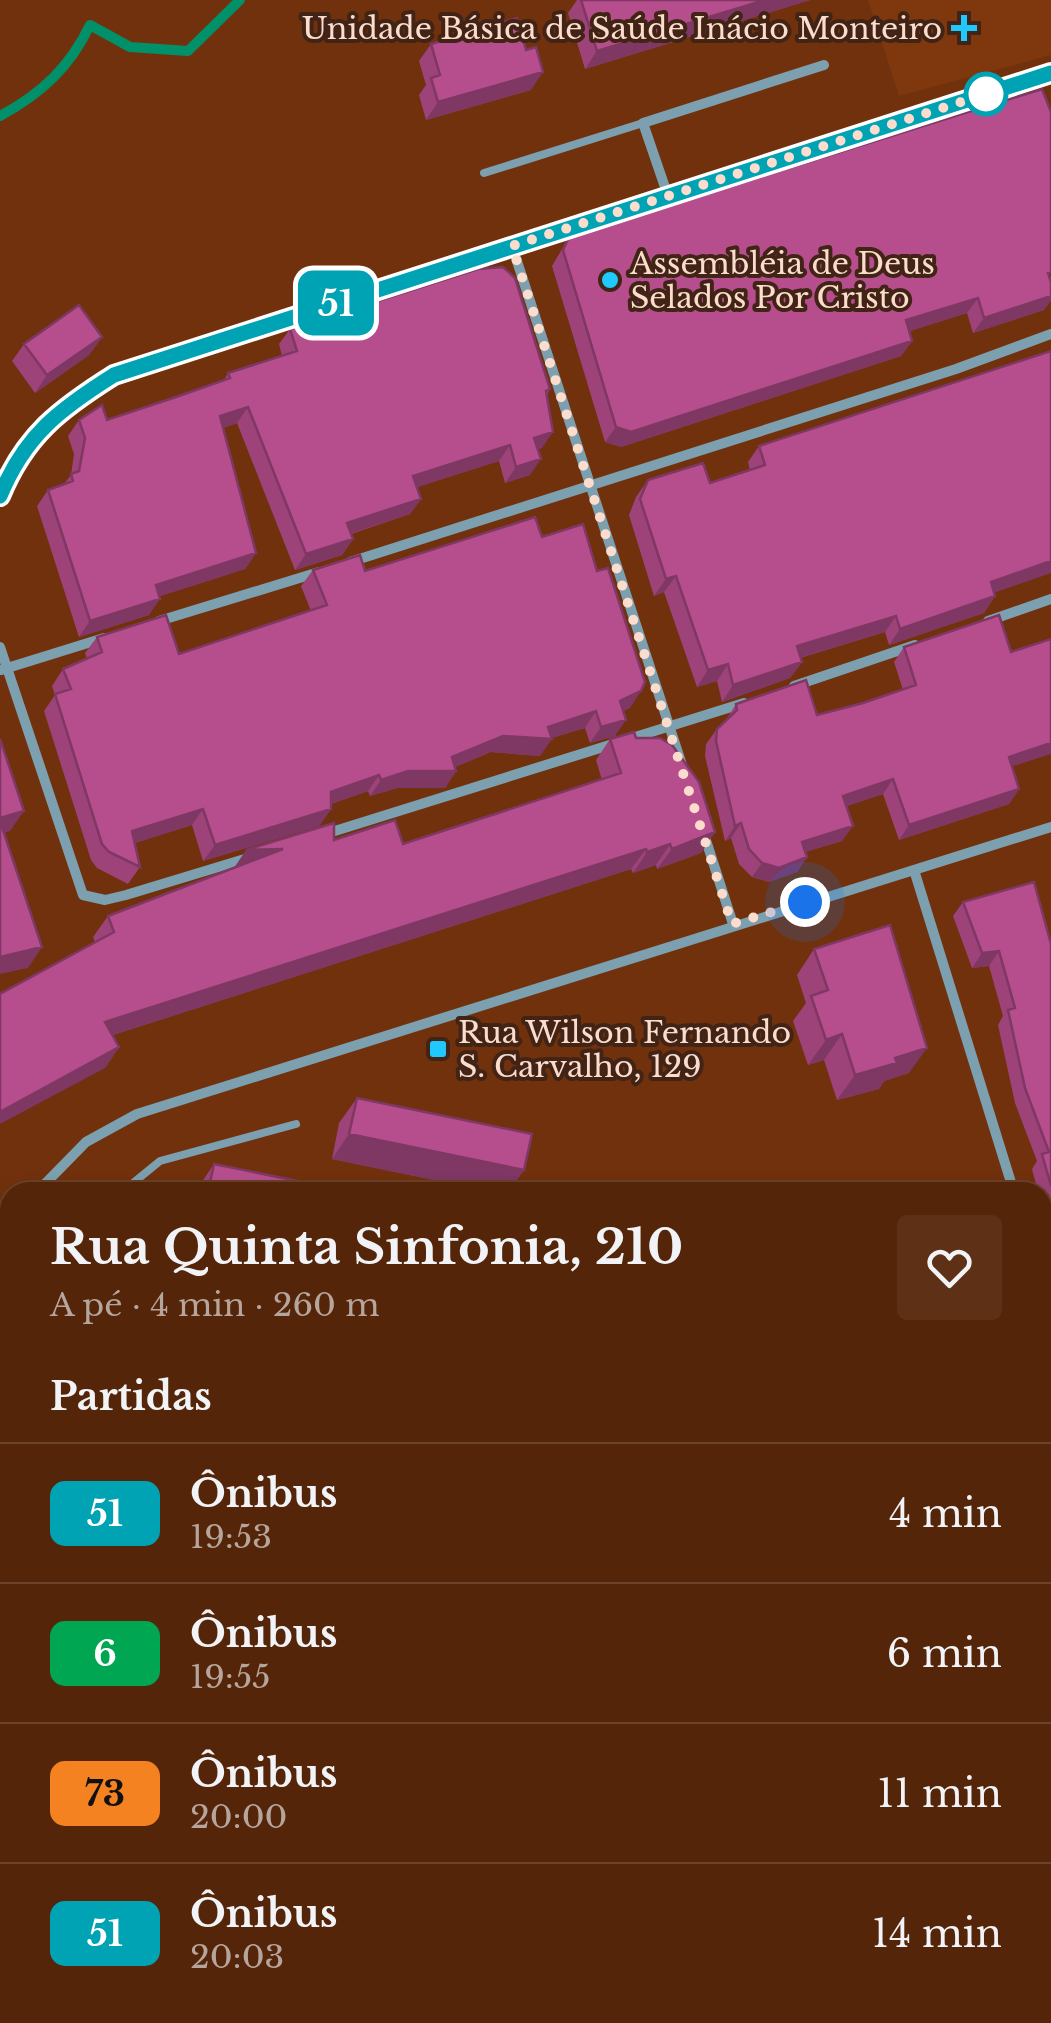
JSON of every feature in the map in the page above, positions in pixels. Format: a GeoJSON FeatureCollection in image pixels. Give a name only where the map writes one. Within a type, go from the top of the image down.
{"type":"FeatureCollection","features":[{"type":"Feature","properties":{"kind":"street"},"geometry":{"type":"LineString","coordinates":[[668,196],[644,123],[824,65]]}},
{"type":"Feature","properties":{"kind":"street"},"geometry":{"type":"LineString","coordinates":[[0,496],[13,465],[56,412],[114,375],[1051,73]]}},
{"type":"Feature","properties":{"kind":"street"},"geometry":{"type":"LineString","coordinates":[[512,246],[688,782]]}},
{"type":"Feature","properties":{"kind":"street"},"geometry":{"type":"LineString","coordinates":[[345,564],[592,487],[1051,334]]}},
{"type":"Feature","properties":{"kind":"street"},"geometry":{"type":"LineString","coordinates":[[137,628],[326,569]]}},
{"type":"Feature","properties":{"kind":"street"},"geometry":{"type":"LineString","coordinates":[[978,624],[1051,599]]}},
{"type":"Feature","properties":{"kind":"street"},"geometry":{"type":"LineString","coordinates":[[2,670],[118,634]]}},
{"type":"Feature","properties":{"kind":"street"},"geometry":{"type":"LineString","coordinates":[[780,691],[924,642]]}},
{"type":"Feature","properties":{"kind":"street"},"geometry":{"type":"LineString","coordinates":[[0,647],[2,670],[77,888],[91,898],[106,900],[258,855]]}},
{"type":"Feature","properties":{"kind":"street"},"geometry":{"type":"LineString","coordinates":[[314,838],[761,697]]}},
{"type":"Feature","properties":{"kind":"street"},"geometry":{"type":"LineString","coordinates":[[699,817],[732,924]]}},
{"type":"Feature","properties":{"kind":"street"},"geometry":{"type":"LineString","coordinates":[[47,1182],[86,1142],[137,1114],[732,924],[1051,827]]}},
{"type":"Feature","properties":{"kind":"street"},"geometry":{"type":"LineString","coordinates":[[914,870],[1011,1182]]}},
{"type":"Feature","properties":{"kind":"lane"},"geometry":{"type":"LineString","coordinates":[[484,174],[644,123]]}},
{"type":"Feature","properties":{"kind":"lane"},"geometry":{"type":"LineString","coordinates":[[134,1182],[160,1161],[296,1124]]}},
{"type":"Feature","properties":{"kind":"shaded area","name":"Unidade Básica de Saúde Inácio Monteiro"},"geometry":{"type":"Polygon","coordinates":[[[868,0],[1051,0],[1051,55],[899,96],[868,0]]]}},
{"type":"Feature","properties":{"kind":"building"},"geometry":{"type":"Polygon","coordinates":[[[581,0],[765,0],[597,51],[581,0]]]}},
{"type":"Feature","properties":{"kind":"building"},"geometry":{"type":"Polygon","coordinates":[[[517,18],[526,50],[536,47],[543,72],[438,102],[431,78],[440,75],[431,44],[517,18]]]}},
{"type":"Feature","properties":{"kind":"building"},"geometry":{"type":"Polygon","coordinates":[[[1042,89],[1051,112],[1051,296],[984,318],[978,298],[906,320],[912,341],[631,432],[616,427],[563,250],[568,239],[1042,89]]]}},
{"type":"Feature","properties":{"kind":"building"},"geometry":{"type":"Polygon","coordinates":[[[503,267],[515,278],[550,389],[546,391],[553,432],[534,438],[541,459],[516,467],[510,445],[413,476],[421,499],[347,523],[353,539],[306,554],[248,407],[220,416],[256,553],[156,585],[160,599],[90,621],[48,490],[73,481],[71,474],[79,471],[85,438],[79,420],[102,405],[107,420],[297,351],[290,329],[478,269],[503,267]]]}},
{"type":"Feature","properties":{"kind":"building"},"geometry":{"type":"Polygon","coordinates":[[[79,305],[102,337],[47,375],[24,344],[79,305]]]}},
{"type":"Feature","properties":{"kind":"building"},"geometry":{"type":"Polygon","coordinates":[[[1051,351],[1051,561],[991,582],[995,596],[900,629],[896,616],[797,646],[802,662],[733,685],[728,664],[708,670],[676,576],[666,579],[640,499],[648,480],[703,463],[710,483],[765,465],[759,446],[1051,351]]]}},
{"type":"Feature","properties":{"kind":"building"},"geometry":{"type":"Polygon","coordinates":[[[535,517],[542,537],[583,524],[597,571],[608,568],[645,682],[641,691],[620,701],[626,720],[601,727],[596,711],[548,727],[552,739],[503,736],[452,757],[456,771],[408,771],[381,780],[379,775],[331,792],[331,809],[215,845],[203,809],[132,831],[140,867],[109,852],[102,844],[55,694],[71,689],[63,669],[102,652],[97,637],[166,615],[179,654],[327,605],[313,570],[360,555],[365,571],[535,517]]]}},
{"type":"Feature","properties":{"kind":"building"},"geometry":{"type":"Polygon","coordinates":[[[999,615],[1011,652],[1051,639],[1051,743],[1009,757],[1019,789],[909,825],[893,779],[843,796],[853,826],[802,842],[807,857],[779,868],[762,863],[749,849],[741,823],[735,826],[716,741],[717,729],[737,710],[736,704],[806,680],[817,715],[863,703],[916,685],[904,647],[999,615]]]}},
{"type":"Feature","properties":{"kind":"building"},"geometry":{"type":"Polygon","coordinates":[[[634,732],[636,738],[660,738],[672,745],[699,782],[715,832],[672,849],[670,844],[647,852],[646,849],[105,1022],[119,1047],[0,1112],[0,994],[114,932],[108,916],[283,849],[246,850],[334,823],[334,840],[395,820],[403,844],[621,773],[610,739],[634,732]]]}},
{"type":"Feature","properties":{"kind":"building"},"geometry":{"type":"Polygon","coordinates":[[[0,739],[24,811],[0,818],[0,739]]]}},
{"type":"Feature","properties":{"kind":"building"},"geometry":{"type":"Polygon","coordinates":[[[0,821],[42,947],[0,957],[0,821]]]}},
{"type":"Feature","properties":{"kind":"building"},"geometry":{"type":"Polygon","coordinates":[[[1034,882],[1051,944],[1051,1182],[1042,1154],[1049,1152],[1025,1088],[1008,1010],[1015,1008],[999,951],[982,953],[963,902],[1034,882]]]}},
{"type":"Feature","properties":{"kind":"building"},"geometry":{"type":"Polygon","coordinates":[[[890,925],[927,1048],[895,1058],[897,1063],[855,1075],[842,1034],[826,1040],[811,996],[828,990],[814,949],[890,925]]]}},
{"type":"Feature","properties":{"kind":"building"},"geometry":{"type":"Polygon","coordinates":[[[357,1098],[532,1134],[524,1170],[349,1134],[357,1098]]]}},
{"type":"Feature","properties":{"kind":"building"},"geometry":{"type":"Polygon","coordinates":[[[214,1164],[303,1182],[210,1182],[214,1164]]]}},
{"type":"Feature","properties":{"kind":"waterway"},"geometry":{"type":"LineString","coordinates":[[0,116],[53,78],[90,25],[130,47],[188,51],[240,0]]}},
{"type":"Feature","properties":{"kind":"bus line","name":"51"},"geometry":{"type":"LineString","coordinates":[[0,496],[13,465],[56,412],[114,375],[1051,73]]}},
{"type":"Feature","properties":{"kind":"place","name":"Unidade Básica de Saúde Inácio Monteiro"},"geometry":{"type":"Point","coordinates":[964,28]}},
{"type":"Feature","properties":{"kind":"place","name":"Assembléia de Deus Selados Por Cristo"},"geometry":{"type":"Point","coordinates":[610,280]}},
{"type":"Feature","properties":{"kind":"place","name":"Rua Wilson Fernando S. Carvalho, 129"},"geometry":{"type":"Point","coordinates":[438,1049]}},
{"type":"Feature","properties":{"kind":"route"},"geometry":{"type":"LineString","coordinates":[[805,902],[732,924],[512,246],[986,94]]}}]}
